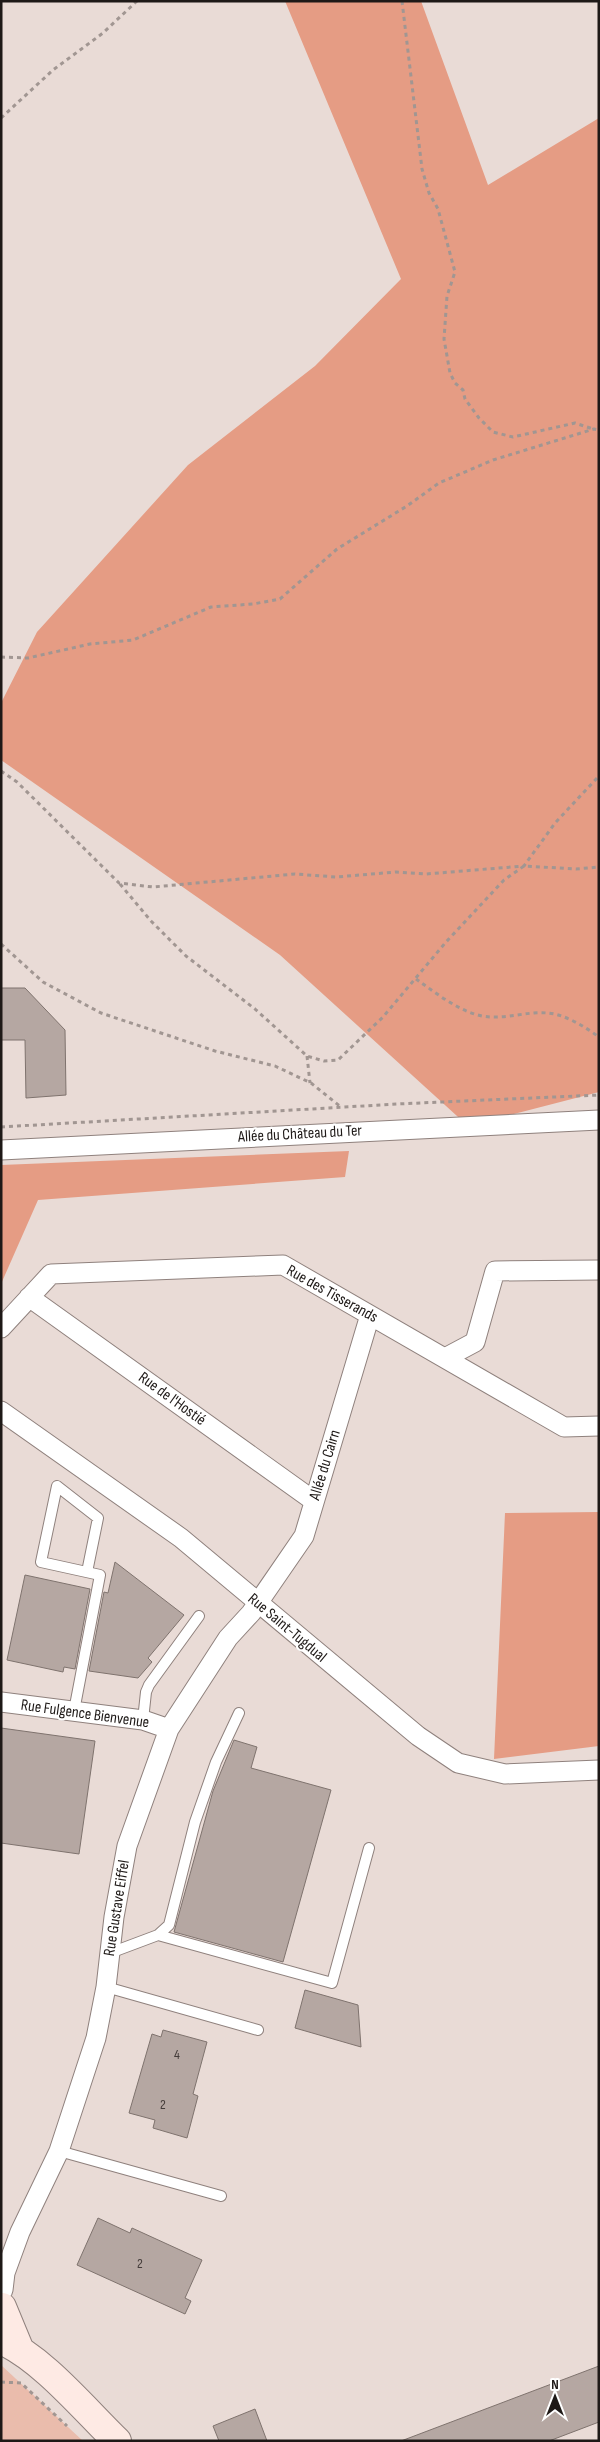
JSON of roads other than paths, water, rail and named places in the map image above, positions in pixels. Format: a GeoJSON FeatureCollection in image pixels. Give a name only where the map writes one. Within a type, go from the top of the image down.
{"type":"FeatureCollection","features":[{"type":"Feature","properties":{"kind":"main road"},"geometry":{"type":"LineString","coordinates":[[2,2299],[10,2344],[117,2441]]}},
{"type":"Feature","properties":{"kind":"street","name":"Allée du Château du Ter"},"geometry":{"type":"LineString","coordinates":[[1,1150],[599,1120]]}},
{"type":"Feature","properties":{"kind":"street","name":"Rue des Tisserands"},"geometry":{"type":"LineString","coordinates":[[1,1328],[51,1274],[283,1265],[564,1427],[599,1426]]}},
{"type":"Feature","properties":{"kind":"street"},"geometry":{"type":"LineString","coordinates":[[445,1358],[475,1342],[494,1272],[599,1270]]}},
{"type":"Feature","properties":{"kind":"street","name":"Rue de l'Hostié"},"geometry":{"type":"LineString","coordinates":[[29,1297],[314,1501]]}},
{"type":"Feature","properties":{"kind":"street","name":"Allée du Cairn"},"geometry":{"type":"LineString","coordinates":[[257,1604],[304,1536],[370,1315]]}},
{"type":"Feature","properties":{"kind":"street","name":"Rue Saint-Tugdual"},"geometry":{"type":"LineString","coordinates":[[1,1411],[181,1538],[257,1604],[418,1736],[458,1763],[504,1774],[599,1770]]}},
{"type":"Feature","properties":{"kind":"street","name":"Rue Gustave Eiffel"},"geometry":{"type":"LineString","coordinates":[[2,2299],[5,2273],[20,2232],[59,2151],[96,2038],[106,1987],[114,1917],[127,1846],[169,1728],[228,1638],[257,1604]]}},
{"type":"Feature","properties":{"kind":"street","name":"Rue Fulgence Bienvenue"},"geometry":{"type":"LineString","coordinates":[[1,1702],[143,1720],[169,1728]]}},
{"type":"Feature","properties":{"kind":"street","name":"Rue Gustave Eiffel"},"geometry":{"type":"LineString","coordinates":[[1,2250],[20,2232]]}},
{"type":"Feature","properties":{"kind":"lane"},"geometry":{"type":"LineString","coordinates":[[74,1711],[100,1575],[41,1562],[57,1486],[98,1518],[87,1572]]}},
{"type":"Feature","properties":{"kind":"lane"},"geometry":{"type":"LineString","coordinates":[[143,1720],[146,1692],[149,1684],[199,1616]]}},
{"type":"Feature","properties":{"kind":"lane"},"geometry":{"type":"LineString","coordinates":[[110,1953],[158,1935],[169,1925],[195,1822],[216,1762],[239,1713]]}},
{"type":"Feature","properties":{"kind":"lane"},"geometry":{"type":"LineString","coordinates":[[158,1935],[332,1983],[369,1848]]}},
{"type":"Feature","properties":{"kind":"lane"},"geometry":{"type":"LineString","coordinates":[[106,1987],[258,2030]]}},
{"type":"Feature","properties":{"kind":"lane"},"geometry":{"type":"LineString","coordinates":[[59,2151],[221,2196]]}}]}
